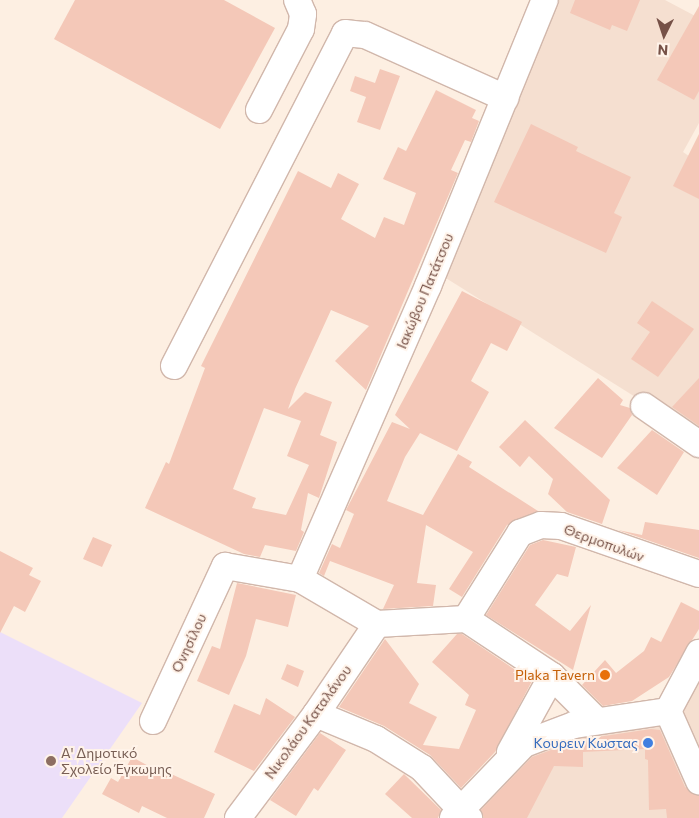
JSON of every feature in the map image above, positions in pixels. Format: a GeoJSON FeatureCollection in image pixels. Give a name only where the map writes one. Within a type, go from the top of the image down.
{"type":"FeatureCollection","features":[{"type":"Feature","properties":{"kind":"street"},"geometry":{"type":"LineString","coordinates":[[259,110],[301,29],[303,14],[298,0]]}},
{"type":"Feature","properties":{"kind":"street","name":"Ιακώβου Πατάτσου"},"geometry":{"type":"LineString","coordinates":[[300,579],[428,286],[545,0]]}},
{"type":"Feature","properties":{"kind":"street"},"geometry":{"type":"LineString","coordinates":[[174,366],[344,33],[365,35],[505,98]]}},
{"type":"Feature","properties":{"kind":"street"},"geometry":{"type":"LineString","coordinates":[[644,406],[699,444]]}},
{"type":"Feature","properties":{"kind":"street","name":"Θερμοπυλών"},"geometry":{"type":"LineString","coordinates":[[466,619],[520,533],[541,525],[561,526],[699,574]]}},
{"type":"Feature","properties":{"kind":"street","name":"Ονησίλου"},"geometry":{"type":"LineString","coordinates":[[153,721],[225,566],[300,579]]}},
{"type":"Feature","properties":{"kind":"street"},"geometry":{"type":"LineString","coordinates":[[300,579],[377,624],[466,619],[552,676],[598,721]]}},
{"type":"Feature","properties":{"kind":"street","name":"Νικολάου Καταλάνου"},"geometry":{"type":"LineString","coordinates":[[238,818],[316,714],[377,624]]}},
{"type":"Feature","properties":{"kind":"street"},"geometry":{"type":"LineString","coordinates":[[668,711],[699,653]]}},
{"type":"Feature","properties":{"kind":"street"},"geometry":{"type":"LineString","coordinates":[[506,760],[552,676]]}},
{"type":"Feature","properties":{"kind":"street"},"geometry":{"type":"LineString","coordinates":[[316,714],[376,738],[422,768],[461,815],[506,760],[524,744],[538,737],[574,725],[668,711]]}},
{"type":"Feature","properties":{"kind":"street"},"geometry":{"type":"LineString","coordinates":[[668,711],[699,781]]}},
{"type":"Feature","properties":{"kind":"shaded area"},"geometry":{"type":"Polygon","coordinates":[[[557,0],[665,0],[699,18],[699,123],[683,152],[699,163],[699,437],[441,275],[557,0]]]}},
{"type":"Feature","properties":{"kind":"shaded area","name":"Α' Δημοτικό Σχολείο Έγκωμης"},"geometry":{"type":"Polygon","coordinates":[[[0,632],[142,703],[62,818],[0,818],[0,632]]]}},
{"type":"Feature","properties":{"kind":"shaded area"},"geometry":{"type":"Polygon","coordinates":[[[699,672],[699,818],[457,818],[524,747],[676,716],[699,672]]]}},
{"type":"Feature","properties":{"kind":"building"},"geometry":{"type":"Polygon","coordinates":[[[75,0],[224,0],[275,28],[220,129],[54,39],[75,0]]]}},
{"type":"Feature","properties":{"kind":"building"},"geometry":{"type":"Polygon","coordinates":[[[575,0],[640,0],[627,31],[612,25],[610,30],[570,13],[575,0]]]}},
{"type":"Feature","properties":{"kind":"building"},"geometry":{"type":"Polygon","coordinates":[[[699,6],[699,91],[694,100],[657,80],[699,6]]]}},
{"type":"Feature","properties":{"kind":"building"},"geometry":{"type":"Polygon","coordinates":[[[380,69],[400,76],[380,130],[357,122],[366,97],[350,91],[355,76],[375,83],[380,69]]]}},
{"type":"Feature","properties":{"kind":"building"},"geometry":{"type":"Polygon","coordinates":[[[436,90],[476,110],[472,118],[479,121],[471,142],[465,140],[451,170],[458,173],[366,390],[335,361],[369,326],[331,310],[295,389],[288,409],[305,392],[332,402],[320,435],[337,442],[319,498],[308,493],[301,530],[304,532],[296,551],[265,545],[260,557],[244,554],[145,508],[166,462],[169,464],[205,368],[201,366],[298,171],[331,188],[338,173],[359,184],[341,219],[375,238],[384,217],[404,225],[416,193],[383,179],[398,147],[406,151],[436,90]],[[264,408],[233,489],[256,498],[252,508],[286,515],[309,465],[287,456],[301,421],[264,408]]]}},
{"type":"Feature","properties":{"kind":"building"},"geometry":{"type":"Polygon","coordinates":[[[531,124],[578,147],[576,151],[631,177],[614,213],[622,217],[606,253],[494,202],[531,124]]]}},
{"type":"Feature","properties":{"kind":"building"},"geometry":{"type":"Polygon","coordinates":[[[699,134],[699,199],[673,186],[699,134]]]}},
{"type":"Feature","properties":{"kind":"building"},"geometry":{"type":"Polygon","coordinates":[[[462,291],[522,322],[507,351],[491,343],[471,381],[489,392],[457,451],[420,433],[405,457],[387,501],[423,515],[458,454],[472,462],[469,467],[538,511],[507,525],[462,597],[449,589],[473,552],[426,525],[417,583],[436,585],[433,606],[383,609],[394,585],[330,561],[324,576],[319,573],[332,544],[340,548],[354,514],[346,510],[392,422],[410,429],[395,415],[462,291]]]}},
{"type":"Feature","properties":{"kind":"building"},"geometry":{"type":"Polygon","coordinates":[[[652,301],[694,329],[658,377],[631,359],[650,332],[637,323],[652,301]]]}},
{"type":"Feature","properties":{"kind":"building"},"geometry":{"type":"Polygon","coordinates":[[[598,378],[623,400],[620,405],[630,408],[632,415],[602,458],[554,428],[598,378]]]}},
{"type":"Feature","properties":{"kind":"building"},"geometry":{"type":"Polygon","coordinates":[[[699,378],[699,426],[672,407],[699,378]]]}},
{"type":"Feature","properties":{"kind":"building"},"geometry":{"type":"Polygon","coordinates":[[[525,420],[610,500],[602,524],[567,512],[548,494],[553,479],[529,456],[520,467],[499,447],[525,420]]]}},
{"type":"Feature","properties":{"kind":"building"},"geometry":{"type":"Polygon","coordinates":[[[652,430],[684,452],[657,495],[617,468],[652,430]]]}},
{"type":"Feature","properties":{"kind":"building"},"geometry":{"type":"Polygon","coordinates":[[[645,522],[699,530],[699,558],[618,530],[642,535],[645,522]]]}},
{"type":"Feature","properties":{"kind":"building"},"geometry":{"type":"Polygon","coordinates":[[[93,537],[112,545],[102,567],[83,559],[93,537]]]}},
{"type":"Feature","properties":{"kind":"building"},"geometry":{"type":"Polygon","coordinates":[[[543,540],[576,547],[568,577],[557,574],[535,605],[570,631],[591,605],[573,670],[486,615],[530,545],[543,540]]]}},
{"type":"Feature","properties":{"kind":"building"},"geometry":{"type":"Polygon","coordinates":[[[0,551],[33,568],[29,575],[41,581],[25,612],[14,606],[0,633],[0,551]]]}},
{"type":"Feature","properties":{"kind":"building"},"geometry":{"type":"Polygon","coordinates":[[[237,583],[296,595],[288,627],[256,619],[246,656],[229,695],[197,681],[212,646],[220,649],[237,583]]]}},
{"type":"Feature","properties":{"kind":"building"},"geometry":{"type":"Polygon","coordinates":[[[681,602],[699,611],[699,629],[669,677],[632,701],[603,706],[582,685],[605,660],[616,673],[644,651],[651,637],[661,642],[681,602]]]}},
{"type":"Feature","properties":{"kind":"building"},"geometry":{"type":"Polygon","coordinates":[[[457,634],[462,634],[532,681],[495,752],[461,788],[430,755],[384,726],[339,707],[385,639],[419,684],[409,703],[437,717],[423,745],[459,749],[476,710],[465,705],[469,695],[432,662],[457,634]]]}},
{"type":"Feature","properties":{"kind":"building"},"geometry":{"type":"Polygon","coordinates":[[[287,664],[304,671],[298,687],[281,679],[287,664]]]}},
{"type":"Feature","properties":{"kind":"building"},"geometry":{"type":"Polygon","coordinates":[[[266,698],[295,717],[254,771],[214,752],[234,704],[260,715],[266,698]]]}},
{"type":"Feature","properties":{"kind":"building"},"geometry":{"type":"Polygon","coordinates":[[[651,729],[660,730],[685,787],[699,796],[699,818],[667,818],[666,809],[649,810],[648,760],[645,759],[645,749],[583,752],[583,767],[554,766],[527,818],[484,818],[481,810],[532,757],[578,740],[651,729]]]}},
{"type":"Feature","properties":{"kind":"building"},"geometry":{"type":"Polygon","coordinates":[[[320,733],[346,750],[318,791],[314,788],[296,816],[270,800],[320,733]]]}},
{"type":"Feature","properties":{"kind":"building"},"geometry":{"type":"Polygon","coordinates":[[[132,757],[167,776],[169,773],[215,794],[204,818],[167,818],[142,806],[139,813],[102,794],[111,778],[118,782],[132,757]]]}},
{"type":"Feature","properties":{"kind":"building"},"geometry":{"type":"Polygon","coordinates":[[[404,774],[441,810],[438,818],[412,818],[385,794],[404,774]]]}},
{"type":"Feature","properties":{"kind":"place","name":"Plaka Tavern"},"geometry":{"type":"Point","coordinates":[605,675]}},
{"type":"Feature","properties":{"kind":"place","name":"Κουρειν Κωστας"},"geometry":{"type":"Point","coordinates":[648,743]}},
{"type":"Feature","properties":{"kind":"place","name":"Α' Δημοτικό Σχολείο Έγκωμης"},"geometry":{"type":"Point","coordinates":[51,761]}}]}
